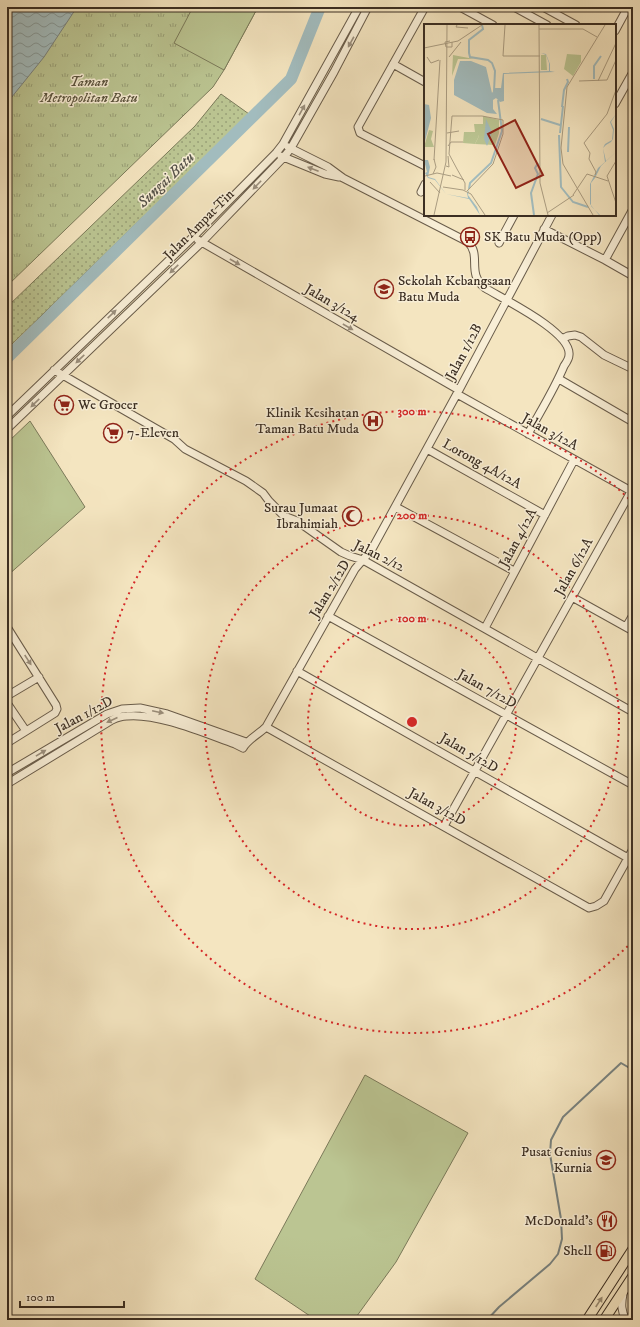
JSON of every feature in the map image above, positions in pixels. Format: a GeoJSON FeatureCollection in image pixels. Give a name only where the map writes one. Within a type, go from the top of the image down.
{"type":"FeatureCollection","features":[{"type":"Feature","properties":{"kind":"main road"},"geometry":{"type":"LineString","coordinates":[[587,1320],[633,1249]]}},
{"type":"Feature","properties":{"kind":"main road"},"geometry":{"type":"LineString","coordinates":[[604,1320],[633,1276]]}},
{"type":"Feature","properties":{"kind":"street","name":"Jalan Ampat Tin"},"geometry":{"type":"LineString","coordinates":[[7,416],[193,237],[276,153],[283,144],[359,7]]}},
{"type":"Feature","properties":{"kind":"street","name":"Jalan Ampat Tin"},"geometry":{"type":"LineString","coordinates":[[7,429],[202,242],[284,157],[291,148],[338,65],[368,7]]}},
{"type":"Feature","properties":{"kind":"street"},"geometry":{"type":"LineString","coordinates":[[424,165],[360,133],[358,127],[425,7]]}},
{"type":"Feature","properties":{"kind":"street"},"geometry":{"type":"LineString","coordinates":[[460,7],[491,24]]}},
{"type":"Feature","properties":{"kind":"street"},"geometry":{"type":"LineString","coordinates":[[514,7],[545,24]]}},
{"type":"Feature","properties":{"kind":"street"},"geometry":{"type":"LineString","coordinates":[[528,15],[533,7]]}},
{"type":"Feature","properties":{"kind":"street"},"geometry":{"type":"LineString","coordinates":[[543,7],[574,24]]}},
{"type":"Feature","properties":{"kind":"street"},"geometry":{"type":"LineString","coordinates":[[616,29],[628,7]]}},
{"type":"Feature","properties":{"kind":"street"},"geometry":{"type":"LineString","coordinates":[[393,64],[424,81]]}},
{"type":"Feature","properties":{"kind":"street"},"geometry":{"type":"LineString","coordinates":[[616,102],[633,72]]}},
{"type":"Feature","properties":{"kind":"street"},"geometry":{"type":"LineString","coordinates":[[283,144],[328,167],[343,178],[468,242],[474,253],[475,274],[477,280],[485,288],[541,320],[562,339],[567,347],[569,355],[559,379],[528,434]]}},
{"type":"Feature","properties":{"kind":"street"},"geometry":{"type":"LineString","coordinates":[[276,153],[325,174],[343,178]]}},
{"type":"Feature","properties":{"kind":"street"},"geometry":{"type":"LineString","coordinates":[[421,192],[424,186]]}},
{"type":"Feature","properties":{"kind":"street"},"geometry":{"type":"LineString","coordinates":[[605,260],[633,209]]}},
{"type":"Feature","properties":{"kind":"street"},"geometry":{"type":"LineString","coordinates":[[499,243],[513,216]]}},
{"type":"Feature","properties":{"kind":"street","name":"Jalan 1/12B"},"geometry":{"type":"LineString","coordinates":[[457,393],[551,216]]}},
{"type":"Feature","properties":{"kind":"street"},"geometry":{"type":"LineString","coordinates":[[544,229],[633,276]]}},
{"type":"Feature","properties":{"kind":"street","name":"Jalan 3/124"},"geometry":{"type":"LineString","coordinates":[[193,237],[457,393]]}},
{"type":"Feature","properties":{"kind":"street"},"geometry":{"type":"LineString","coordinates":[[562,339],[574,335],[581,337],[604,355],[633,369]]}},
{"type":"Feature","properties":{"kind":"street","name":"Jalan 2/12"},"geometry":{"type":"LineString","coordinates":[[54,370],[62,376],[174,439],[185,449],[246,481],[263,493],[284,516],[297,521],[341,552],[363,560],[633,712]]}},
{"type":"Feature","properties":{"kind":"street"},"geometry":{"type":"LineString","coordinates":[[559,379],[633,422]]}},
{"type":"Feature","properties":{"kind":"street","name":"Jalan 3/12A"},"geometry":{"type":"LineString","coordinates":[[457,393],[574,460],[632,490]]}},
{"type":"Feature","properties":{"kind":"street","name":"Jalan 2/12D"},"geometry":{"type":"LineString","coordinates":[[245,745],[266,726],[355,569],[372,549],[457,393]]}},
{"type":"Feature","properties":{"kind":"street","name":"Lorong 4A/12A"},"geometry":{"type":"LineString","coordinates":[[427,448],[545,515]]}},
{"type":"Feature","properties":{"kind":"street","name":"Jalan 4/12A"},"geometry":{"type":"LineString","coordinates":[[484,628],[574,460]]}},
{"type":"Feature","properties":{"kind":"street","name":"Jalan 6/12A"},"geometry":{"type":"LineString","coordinates":[[444,826],[632,490]]}},
{"type":"Feature","properties":{"kind":"street"},"geometry":{"type":"LineString","coordinates":[[396,507],[514,571]]}},
{"type":"Feature","properties":{"kind":"street"},"geometry":{"type":"LineString","coordinates":[[572,597],[633,631]]}},
{"type":"Feature","properties":{"kind":"street"},"geometry":{"type":"LineString","coordinates":[[626,627],[633,615]]}},
{"type":"Feature","properties":{"kind":"street","name":"Jalan 7/12D"},"geometry":{"type":"LineString","coordinates":[[328,616],[633,785]]}},
{"type":"Feature","properties":{"kind":"street"},"geometry":{"type":"LineString","coordinates":[[7,627],[39,677],[57,709],[55,713],[7,743]]}},
{"type":"Feature","properties":{"kind":"street","name":"Jalan 5/12D"},"geometry":{"type":"LineString","coordinates":[[297,671],[628,858]]}},
{"type":"Feature","properties":{"kind":"street"},"geometry":{"type":"LineString","coordinates":[[7,696],[39,677]]}},
{"type":"Feature","properties":{"kind":"street"},"geometry":{"type":"LineString","coordinates":[[7,703],[26,731]]}},
{"type":"Feature","properties":{"kind":"street","name":"Jalan 1/12D"},"geometry":{"type":"LineString","coordinates":[[7,773],[107,714],[122,709],[140,708],[167,714],[245,745]]}},
{"type":"Feature","properties":{"kind":"street","name":"Jalan 1/12D"},"geometry":{"type":"LineString","coordinates":[[7,784],[112,720],[125,716],[139,716],[166,720],[235,744],[245,745]]}},
{"type":"Feature","properties":{"kind":"street","name":"Jalan 3/12D"},"geometry":{"type":"LineString","coordinates":[[266,726],[589,908],[596,906],[604,900],[628,858]]}},
{"type":"Feature","properties":{"kind":"street"},"geometry":{"type":"LineString","coordinates":[[628,858],[633,849]]}},
{"type":"Feature","properties":{"kind":"street"},"geometry":{"type":"LineString","coordinates":[[624,1290],[621,1305],[622,1313],[626,1320]]}},
{"type":"Feature","properties":{"kind":"green space","name":"Taman Metropolitan Batu"},"geometry":{"type":"Polygon","coordinates":[[[7,7],[258,7],[224,70],[213,87],[7,286],[7,7]]]}},
{"type":"Feature","properties":{"kind":"green space"},"geometry":{"type":"Polygon","coordinates":[[[193,7],[258,7],[224,70],[174,43],[193,7]]]}},
{"type":"Feature","properties":{"kind":"green space"},"geometry":{"type":"Polygon","coordinates":[[[221,94],[249,114],[7,349],[7,307],[195,126],[221,94]]]}},
{"type":"Feature","properties":{"kind":"green space"},"geometry":{"type":"Polygon","coordinates":[[[30,421],[85,507],[7,576],[7,443],[30,421]]]}},
{"type":"Feature","properties":{"kind":"green space"},"geometry":{"type":"Polygon","coordinates":[[[365,1075],[468,1133],[396,1262],[354,1320],[316,1320],[255,1279],[365,1075]]]}},
{"type":"Feature","properties":{"kind":"water"},"geometry":{"type":"Polygon","coordinates":[[[7,7],[77,7],[44,57],[7,103],[7,7]]]}},
{"type":"Feature","properties":{"kind":"waterway","name":"Sungai Batu"},"geometry":{"type":"LineString","coordinates":[[7,358],[291,79],[320,7]]}},
{"type":"Feature","properties":{"kind":"waterway"},"geometry":{"type":"LineString","coordinates":[[487,1320],[499,1307],[550,1264],[558,1254],[562,1239],[561,1219],[550,1154],[551,1140],[563,1117],[621,1063],[633,1070]]}},
{"type":"Feature","properties":{"kind":"place","name":"SK Batu Muda (Opp)"},"geometry":{"type":"Point","coordinates":[470,237]}},
{"type":"Feature","properties":{"kind":"place","name":"Sekolah Kebangsaan Batu Muda"},"geometry":{"type":"Point","coordinates":[384,289]}},
{"type":"Feature","properties":{"kind":"place","name":"We Grocer"},"geometry":{"type":"Point","coordinates":[64,405]}},
{"type":"Feature","properties":{"kind":"place","name":"Klinik Kesihatan Taman Batu Muda"},"geometry":{"type":"Point","coordinates":[373,421]}},
{"type":"Feature","properties":{"kind":"place","name":"7-Eleven"},"geometry":{"type":"Point","coordinates":[113,433]}},
{"type":"Feature","properties":{"kind":"place","name":"Surau Jumaat Ibrahimiah"},"geometry":{"type":"Point","coordinates":[352,516]}},
{"type":"Feature","properties":{"kind":"place","name":"Pusat Genius Kurnia"},"geometry":{"type":"Point","coordinates":[606,1160]}},
{"type":"Feature","properties":{"kind":"place","name":"McDonald's"},"geometry":{"type":"Point","coordinates":[607,1221]}},
{"type":"Feature","properties":{"kind":"place","name":"Shell"},"geometry":{"type":"Point","coordinates":[606,1251]}}]}
